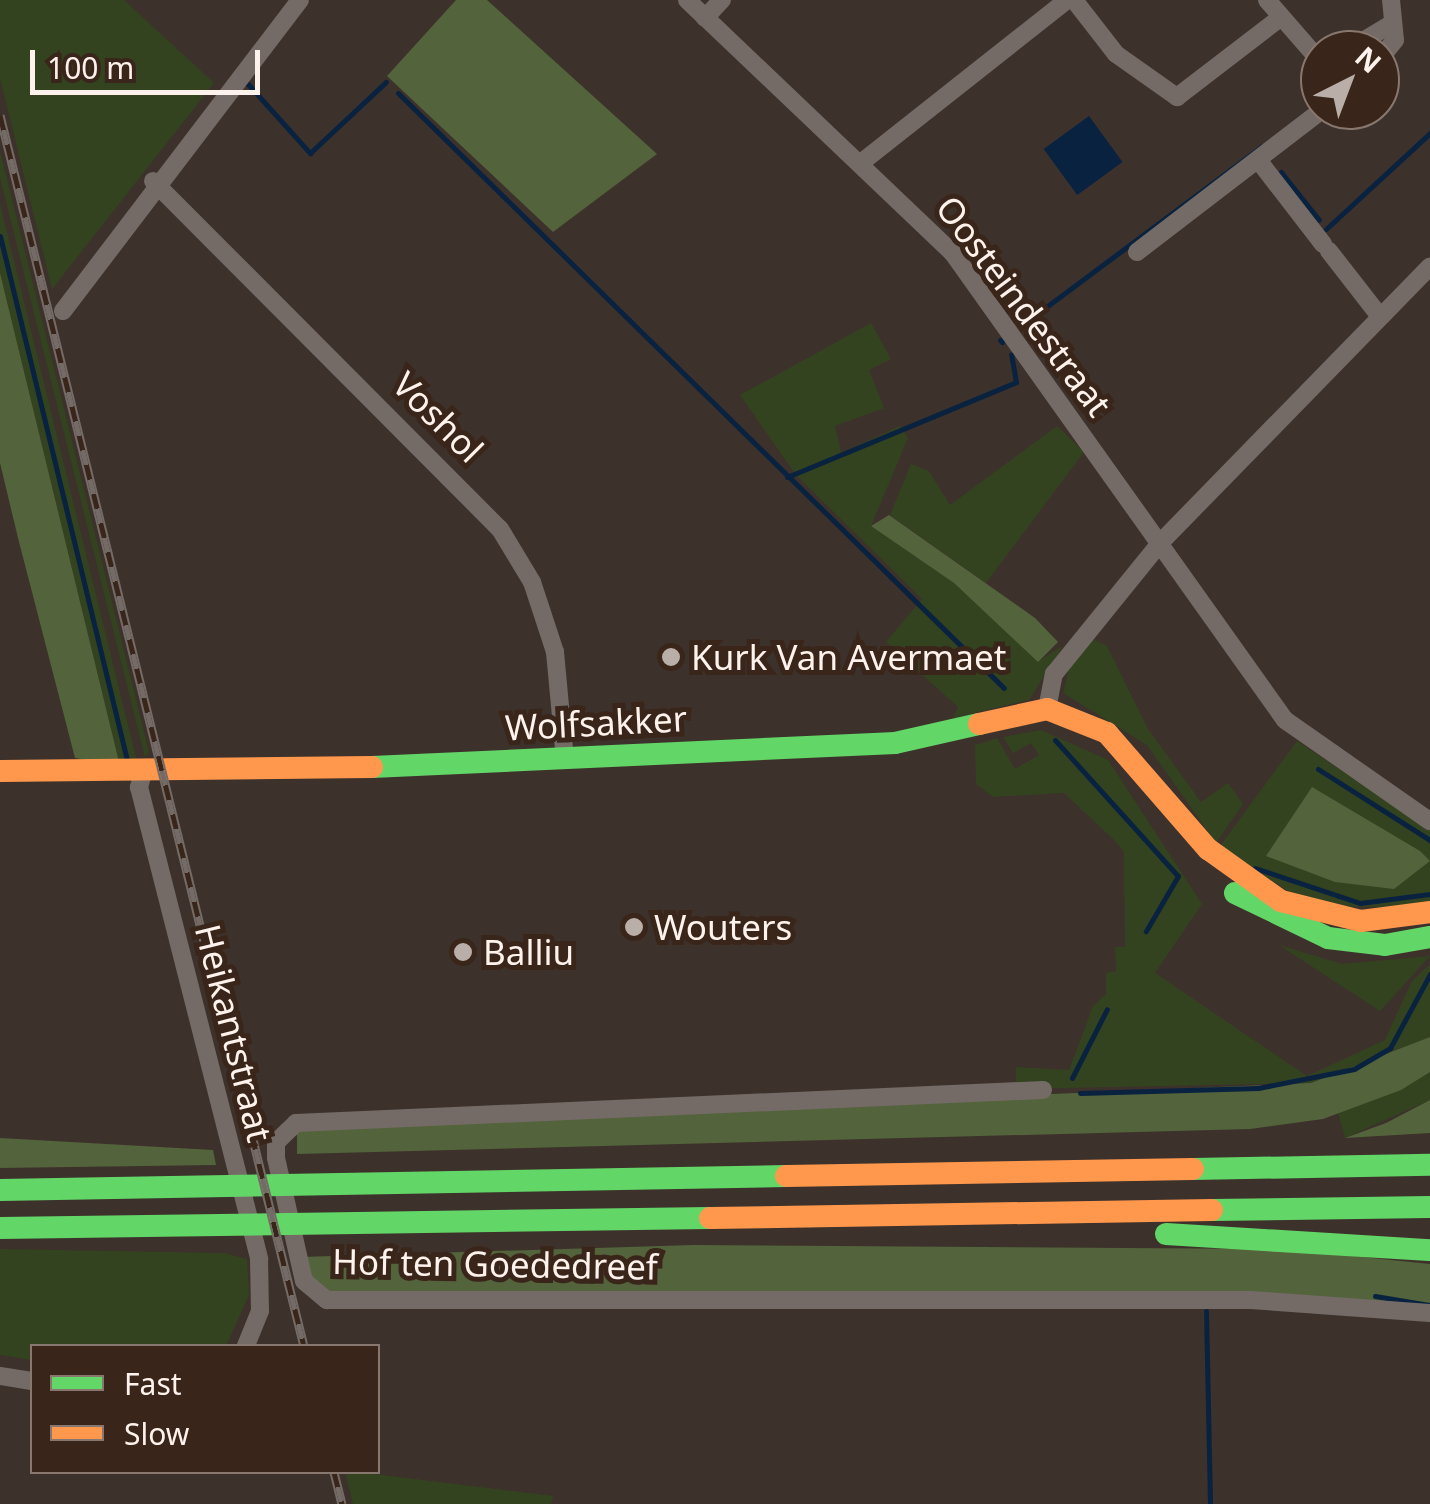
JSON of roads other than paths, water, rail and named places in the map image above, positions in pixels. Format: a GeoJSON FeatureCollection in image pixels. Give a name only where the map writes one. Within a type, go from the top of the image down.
{"type":"FeatureCollection","features":[{"type":"Feature","properties":{"kind":"main road","name":"Wolfsakker"},"geometry":{"type":"LineString","coordinates":[[0,771],[143,773],[566,760],[895,743],[1047,709]]}},
{"type":"Feature","properties":{"kind":"main road"},"geometry":{"type":"LineString","coordinates":[[1047,709],[1123,748],[1208,849],[1281,901],[1361,921],[1430,912]]}},
{"type":"Feature","properties":{"kind":"main road"},"geometry":{"type":"LineString","coordinates":[[1123,748],[1182,844],[1226,886],[1328,938],[1423,941]]}},
{"type":"Feature","properties":{"kind":"main road"},"geometry":{"type":"LineString","coordinates":[[0,1190],[306,1190],[1430,1166]]}},
{"type":"Feature","properties":{"kind":"main road"},"geometry":{"type":"LineString","coordinates":[[0,1228],[316,1228],[1430,1207]]}},
{"type":"Feature","properties":{"kind":"main road"},"geometry":{"type":"LineString","coordinates":[[988,1217],[1050,1232],[1430,1250]]}},
{"type":"Feature","properties":{"kind":"street"},"geometry":{"type":"LineString","coordinates":[[63,311],[153,181],[300,0]]}},
{"type":"Feature","properties":{"kind":"street","name":"Oosteindestraat"},"geometry":{"type":"LineString","coordinates":[[687,0],[862,162],[952,252],[1284,720],[1430,821]]}},
{"type":"Feature","properties":{"kind":"street"},"geometry":{"type":"LineString","coordinates":[[705,18],[722,0]]}},
{"type":"Feature","properties":{"kind":"street"},"geometry":{"type":"LineString","coordinates":[[862,162],[1070,0],[1116,54],[1177,96],[1280,18]]}},
{"type":"Feature","properties":{"kind":"street"},"geometry":{"type":"LineString","coordinates":[[1267,0],[1300,40]]}},
{"type":"Feature","properties":{"kind":"street"},"geometry":{"type":"LineString","coordinates":[[1390,0],[1394,30]]}},
{"type":"Feature","properties":{"kind":"street"},"geometry":{"type":"LineString","coordinates":[[1383,30],[1393,24]]}},
{"type":"Feature","properties":{"kind":"street"},"geometry":{"type":"LineString","coordinates":[[1137,252],[1246,166],[1262,165],[1300,130]]}},
{"type":"Feature","properties":{"kind":"street"},"geometry":{"type":"LineString","coordinates":[[1262,165],[1378,314]]}},
{"type":"Feature","properties":{"kind":"street","name":"Voshol"},"geometry":{"type":"LineString","coordinates":[[153,181],[500,529],[532,582],[554,652],[566,760]]}},
{"type":"Feature","properties":{"kind":"street"},"geometry":{"type":"LineString","coordinates":[[1047,709],[1054,674],[1161,542],[1378,314],[1430,266]]}},
{"type":"Feature","properties":{"kind":"street","name":"Heikantstraat"},"geometry":{"type":"LineString","coordinates":[[143,773],[139,787],[261,1303],[247,1344]]}},
{"type":"Feature","properties":{"kind":"street","name":"Hof ten Goededreef"},"geometry":{"type":"LineString","coordinates":[[1042,1090],[296,1123],[276,1142],[276,1158],[304,1281],[328,1300],[1231,1300],[1430,1313]]}},
{"type":"Feature","properties":{"kind":"street"},"geometry":{"type":"LineString","coordinates":[[0,1376],[30,1382]]}},
{"type":"Feature","properties":{"kind":"water"},"geometry":{"type":"Polygon","coordinates":[[[1089,116],[1123,162],[1077,195],[1044,149],[1089,116]]]}},
{"type":"Feature","properties":{"kind":"waterway"},"geometry":{"type":"LineString","coordinates":[[246,82],[310,153],[386,82]]}},
{"type":"Feature","properties":{"kind":"waterway"},"geometry":{"type":"LineString","coordinates":[[398,93],[1004,688]]}},
{"type":"Feature","properties":{"kind":"waterway"},"geometry":{"type":"LineString","coordinates":[[1326,229],[1430,133]]}},
{"type":"Feature","properties":{"kind":"waterway"},"geometry":{"type":"LineString","coordinates":[[1022,325],[1262,146]]}},
{"type":"Feature","properties":{"kind":"waterway"},"geometry":{"type":"LineString","coordinates":[[1281,172],[1319,220]]}},
{"type":"Feature","properties":{"kind":"waterway"},"geometry":{"type":"LineString","coordinates":[[0,236],[127,760]]}},
{"type":"Feature","properties":{"kind":"waterway"},"geometry":{"type":"LineString","coordinates":[[787,477],[1016,382],[1011,354]]}},
{"type":"Feature","properties":{"kind":"waterway"},"geometry":{"type":"LineString","coordinates":[[1055,740],[1178,876],[1146,931]]}},
{"type":"Feature","properties":{"kind":"waterway"},"geometry":{"type":"LineString","coordinates":[[1318,769],[1430,840]]}},
{"type":"Feature","properties":{"kind":"waterway"},"geometry":{"type":"LineString","coordinates":[[1255,868],[1360,903],[1430,894]]}},
{"type":"Feature","properties":{"kind":"waterway"},"geometry":{"type":"LineString","coordinates":[[1080,1093],[1258,1088],[1354,1069],[1390,1048],[1430,974]]}},
{"type":"Feature","properties":{"kind":"waterway"},"geometry":{"type":"LineString","coordinates":[[1072,1078],[1107,1009]]}},
{"type":"Feature","properties":{"kind":"waterway"},"geometry":{"type":"LineString","coordinates":[[1375,1296],[1430,1305]]}},
{"type":"Feature","properties":{"kind":"waterway"},"geometry":{"type":"LineString","coordinates":[[1206,1311],[1210,1504]]}},
{"type":"Feature","properties":{"kind":"railway"},"geometry":{"type":"LineString","coordinates":[[0,115],[304,1344]]}},
{"type":"Feature","properties":{"kind":"railway"},"geometry":{"type":"LineString","coordinates":[[334,1474],[342,1504]]}},
{"type":"Feature","properties":{"kind":"place","name":"Kurk Van Avermaet"},"geometry":{"type":"Point","coordinates":[671,657]}},
{"type":"Feature","properties":{"kind":"place","name":"Wouters"},"geometry":{"type":"Point","coordinates":[634,927]}},
{"type":"Feature","properties":{"kind":"place","name":"Balliu"},"geometry":{"type":"Point","coordinates":[463,952]}}]}
